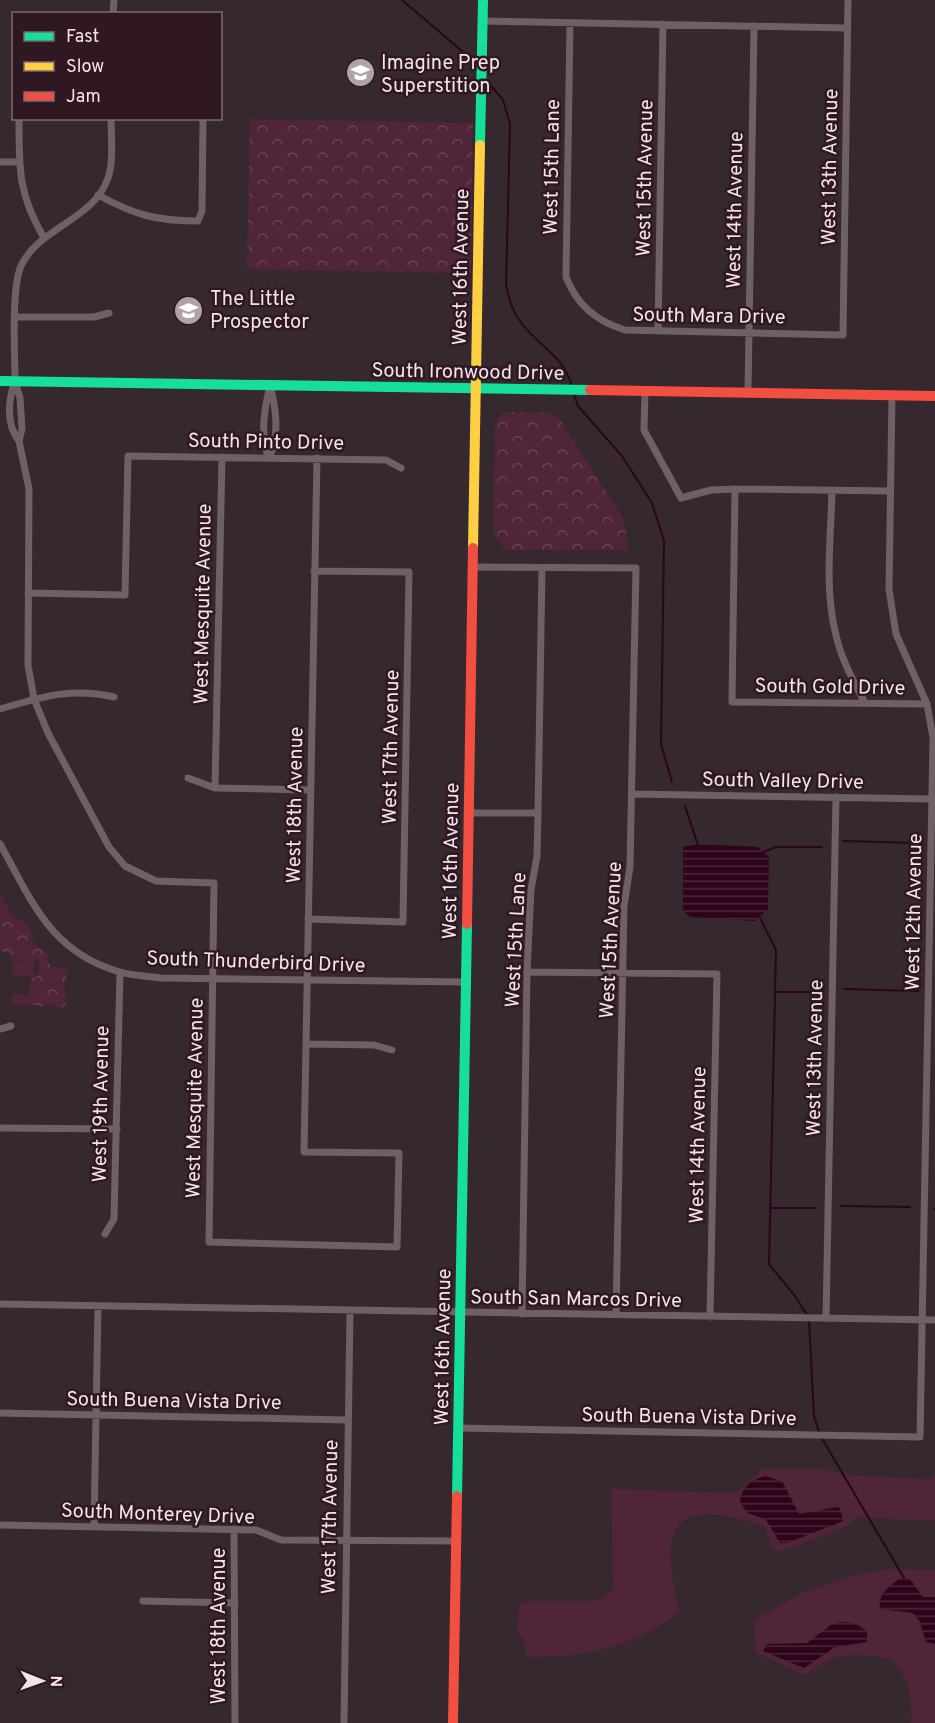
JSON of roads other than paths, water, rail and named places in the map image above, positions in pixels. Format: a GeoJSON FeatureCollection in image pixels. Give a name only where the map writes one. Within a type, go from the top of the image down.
{"type":"FeatureCollection","features":[{"type":"Feature","properties":{"kind":"street","name":"West 16th Avenue"},"geometry":{"type":"LineString","coordinates":[[453,1723],[483,0]]}},
{"type":"Feature","properties":{"kind":"street","name":"West 13th Avenue"},"geometry":{"type":"LineString","coordinates":[[843,335],[848,0]]}},
{"type":"Feature","properties":{"kind":"street"},"geometry":{"type":"LineString","coordinates":[[482,21],[847,28]]}},
{"type":"Feature","properties":{"kind":"street","name":"West 15th Lane"},"geometry":{"type":"LineString","coordinates":[[570,23],[566,277],[572,292],[583,306]]}},
{"type":"Feature","properties":{"kind":"street","name":"West 15th Avenue"},"geometry":{"type":"LineString","coordinates":[[658,331],[663,24]]}},
{"type":"Feature","properties":{"kind":"street","name":"West 14th Avenue"},"geometry":{"type":"LineString","coordinates":[[748,393],[754,26]]}},
{"type":"Feature","properties":{"kind":"street"},"geometry":{"type":"LineString","coordinates":[[20,120],[19,173],[29,212],[44,238]]}},
{"type":"Feature","properties":{"kind":"street"},"geometry":{"type":"LineString","coordinates":[[34,699],[28,665],[29,489],[20,441],[22,429],[20,398],[15,381],[17,284],[21,267],[30,252],[44,238],[86,210],[107,180],[111,164],[111,120]]}},
{"type":"Feature","properties":{"kind":"street"},"geometry":{"type":"LineString","coordinates":[[98,195],[139,216],[158,220],[198,221],[202,211],[203,120]]}},
{"type":"Feature","properties":{"kind":"street"},"geometry":{"type":"LineString","coordinates":[[0,162],[19,162]]}},
{"type":"Feature","properties":{"kind":"street","name":"South Mara Drive"},"geometry":{"type":"LineString","coordinates":[[583,306],[603,324],[625,330],[843,335]]}},
{"type":"Feature","properties":{"kind":"street"},"geometry":{"type":"LineString","coordinates":[[16,317],[94,317],[109,313]]}},
{"type":"Feature","properties":{"kind":"street","name":"South Ironwood Drive"},"geometry":{"type":"LineString","coordinates":[[0,381],[935,396]]}},
{"type":"Feature","properties":{"kind":"street"},"geometry":{"type":"LineString","coordinates":[[269,458],[274,448],[275,437],[275,404],[270,386]]}},
{"type":"Feature","properties":{"kind":"street"},"geometry":{"type":"LineString","coordinates":[[645,391],[644,430],[681,498],[711,490],[735,489],[890,491]]}},
{"type":"Feature","properties":{"kind":"street","name":"West 12th Avenue"},"geometry":{"type":"LineString","coordinates":[[892,396],[889,589],[896,634],[927,704],[933,738],[932,909],[920,1437]]}},
{"type":"Feature","properties":{"kind":"street","name":"South Pinto Drive"},"geometry":{"type":"LineString","coordinates":[[28,593],[125,595],[128,456],[386,460],[401,468]]}},
{"type":"Feature","properties":{"kind":"street","name":"West Mesquite Avenue"},"geometry":{"type":"LineString","coordinates":[[215,788],[222,457]]}},
{"type":"Feature","properties":{"kind":"street","name":"West 18th Avenue"},"geometry":{"type":"LineString","coordinates":[[316,458],[303,1152],[399,1153],[397,1246]]}},
{"type":"Feature","properties":{"kind":"street","name":"South Gold Drive"},"geometry":{"type":"LineString","coordinates":[[735,489],[732,702],[927,704]]}},
{"type":"Feature","properties":{"kind":"street"},"geometry":{"type":"LineString","coordinates":[[832,490],[830,594],[836,635],[864,704]]}},
{"type":"Feature","properties":{"kind":"street"},"geometry":{"type":"LineString","coordinates":[[472,567],[542,568]]}},
{"type":"Feature","properties":{"kind":"street","name":"West 15th Lane"},"geometry":{"type":"LineString","coordinates":[[522,1314],[527,972],[531,890],[537,856],[542,568]]}},
{"type":"Feature","properties":{"kind":"street","name":"West 15th Avenue"},"geometry":{"type":"LineString","coordinates":[[542,568],[636,568],[630,867],[624,906],[622,973],[616,1315]]}},
{"type":"Feature","properties":{"kind":"street","name":"West 17th Avenue"},"geometry":{"type":"LineString","coordinates":[[308,920],[403,922],[409,572],[314,571]]}},
{"type":"Feature","properties":{"kind":"street"},"geometry":{"type":"LineString","coordinates":[[0,709],[66,692],[92,692],[114,697]]}},
{"type":"Feature","properties":{"kind":"street","name":"West Mesquite Avenue"},"geometry":{"type":"LineString","coordinates":[[34,699],[48,734],[109,847],[125,866],[156,881],[214,883],[209,1242],[397,1246]]}},
{"type":"Feature","properties":{"kind":"street"},"geometry":{"type":"LineString","coordinates":[[188,778],[215,788],[310,790]]}},
{"type":"Feature","properties":{"kind":"street","name":"South Valley Drive"},"geometry":{"type":"LineString","coordinates":[[632,794],[932,799]]}},
{"type":"Feature","properties":{"kind":"street","name":"West 13th Avenue"},"geometry":{"type":"LineString","coordinates":[[826,1319],[836,797]]}},
{"type":"Feature","properties":{"kind":"street"},"geometry":{"type":"LineString","coordinates":[[469,813],[538,813]]}},
{"type":"Feature","properties":{"kind":"street","name":"South Thunderbird Drive"},"geometry":{"type":"LineString","coordinates":[[0,844],[44,923],[78,955],[120,972],[161,978],[465,982]]}},
{"type":"Feature","properties":{"kind":"street","name":"West 19th Avenue"},"geometry":{"type":"LineString","coordinates":[[105,1234],[114,1219],[120,972]]}},
{"type":"Feature","properties":{"kind":"street"},"geometry":{"type":"LineString","coordinates":[[527,972],[622,973]]}},
{"type":"Feature","properties":{"kind":"street","name":"West 14th Avenue"},"geometry":{"type":"LineString","coordinates":[[622,973],[717,974],[710,1317]]}},
{"type":"Feature","properties":{"kind":"street"},"geometry":{"type":"LineString","coordinates":[[0,1029],[11,1026]]}},
{"type":"Feature","properties":{"kind":"street"},"geometry":{"type":"LineString","coordinates":[[306,1044],[374,1045],[392,1050]]}},
{"type":"Feature","properties":{"kind":"street"},"geometry":{"type":"LineString","coordinates":[[0,1128],[117,1129]]}},
{"type":"Feature","properties":{"kind":"street","name":"South San Marcos Drive"},"geometry":{"type":"LineString","coordinates":[[0,1305],[935,1320]]}},
{"type":"Feature","properties":{"kind":"street"},"geometry":{"type":"LineString","coordinates":[[94,1527],[98,1306]]}},
{"type":"Feature","properties":{"kind":"street","name":"West 17th Avenue"},"geometry":{"type":"LineString","coordinates":[[344,1723],[350,1311]]}},
{"type":"Feature","properties":{"kind":"street","name":"South Buena Vista Drive"},"geometry":{"type":"LineString","coordinates":[[0,1413],[347,1420]]}},
{"type":"Feature","properties":{"kind":"street","name":"South Buena Vista Drive"},"geometry":{"type":"LineString","coordinates":[[458,1428],[920,1437]]}},
{"type":"Feature","properties":{"kind":"street","name":"South Monterey Drive"},"geometry":{"type":"LineString","coordinates":[[0,1525],[256,1530],[281,1540],[457,1540]]}},
{"type":"Feature","properties":{"kind":"street","name":"West 18th Avenue"},"geometry":{"type":"LineString","coordinates":[[234,1529],[235,1723]]}},
{"type":"Feature","properties":{"kind":"street"},"geometry":{"type":"LineString","coordinates":[[143,1601],[235,1603]]}},
{"type":"Feature","properties":{"kind":"waterway"},"geometry":{"type":"LineString","coordinates":[[402,0],[462,51],[477,69]]}},
{"type":"Feature","properties":{"kind":"waterway"},"geometry":{"type":"LineString","coordinates":[[486,80],[503,100],[510,124],[506,285],[509,299],[519,320],[556,357],[568,375],[572,386]]}},
{"type":"Feature","properties":{"kind":"waterway"},"geometry":{"type":"LineString","coordinates":[[574,394],[578,406],[622,456],[652,503],[664,541],[661,744],[672,782]]}},
{"type":"Feature","properties":{"kind":"waterway"},"geometry":{"type":"LineString","coordinates":[[685,806],[698,845]]}},
{"type":"Feature","properties":{"kind":"waterway"},"geometry":{"type":"LineString","coordinates":[[843,841],[919,843]]}},
{"type":"Feature","properties":{"kind":"waterway"},"geometry":{"type":"LineString","coordinates":[[763,852],[776,847],[822,847]]}},
{"type":"Feature","properties":{"kind":"waterway"},"geometry":{"type":"LineString","coordinates":[[760,918],[776,950],[769,1264],[807,1315]]}},
{"type":"Feature","properties":{"kind":"waterway"},"geometry":{"type":"LineString","coordinates":[[844,989],[918,991]]}},
{"type":"Feature","properties":{"kind":"waterway"},"geometry":{"type":"LineString","coordinates":[[775,992],[820,992]]}},
{"type":"Feature","properties":{"kind":"waterway"},"geometry":{"type":"LineString","coordinates":[[840,1206],[910,1207]]}},
{"type":"Feature","properties":{"kind":"waterway"},"geometry":{"type":"LineString","coordinates":[[771,1208],[816,1208]]}},
{"type":"Feature","properties":{"kind":"waterway"},"geometry":{"type":"LineString","coordinates":[[809,1320],[814,1416],[820,1435],[904,1578]]}},
{"type":"Feature","properties":{"kind":"place","name":"Imagine Prep Superstition"},"geometry":{"type":"Point","coordinates":[360,73]}},
{"type":"Feature","properties":{"kind":"place","name":"The Little Prospector"},"geometry":{"type":"Point","coordinates":[189,310]}}]}
